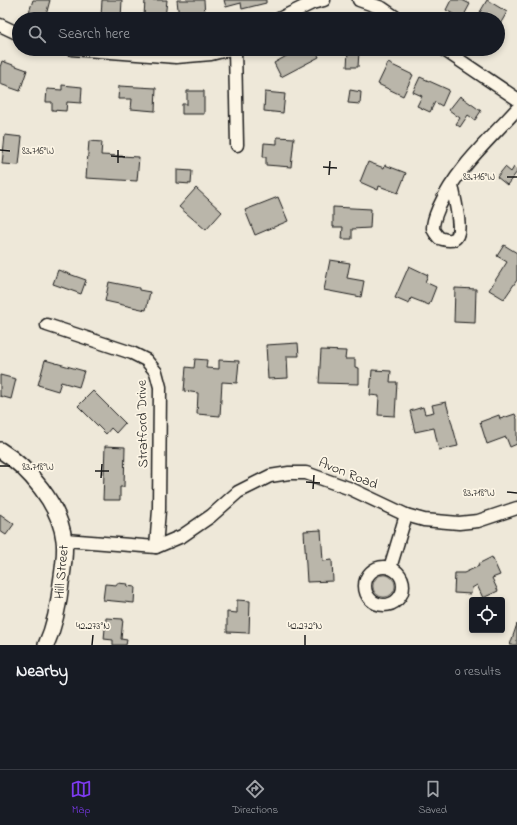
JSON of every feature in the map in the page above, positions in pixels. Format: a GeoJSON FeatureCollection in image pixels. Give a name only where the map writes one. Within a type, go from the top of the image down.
{"type":"FeatureCollection","features":[{"type":"Feature","properties":{"kind":"street"},"geometry":{"type":"LineString","coordinates":[[293,12],[312,3],[324,0]]}},
{"type":"Feature","properties":{"kind":"street"},"geometry":{"type":"LineString","coordinates":[[362,0],[388,12]]}},
{"type":"Feature","properties":{"kind":"street"},"geometry":{"type":"LineString","coordinates":[[0,25],[12,31]]}},
{"type":"Feature","properties":{"kind":"street"},"geometry":{"type":"LineString","coordinates":[[153,56],[176,58],[194,56]]}},
{"type":"Feature","properties":{"kind":"street"},"geometry":{"type":"LineString","coordinates":[[235,56],[237,145]]}},
{"type":"Feature","properties":{"kind":"street"},"geometry":{"type":"LineString","coordinates":[[453,56],[517,99]]}},
{"type":"Feature","properties":{"kind":"street"},"geometry":{"type":"LineString","coordinates":[[452,184],[469,161],[517,109]]}},
{"type":"Feature","properties":{"kind":"street","name":"Stratford Drive"},"geometry":{"type":"LineString","coordinates":[[47,325],[132,353],[146,360],[156,372],[160,387],[159,510],[156,547]]}},
{"type":"Feature","properties":{"kind":"street","name":"Hill Street"},"geometry":{"type":"LineString","coordinates":[[0,450],[12,457],[32,477],[49,500],[60,520],[65,540],[59,606],[46,645]]}},
{"type":"Feature","properties":{"kind":"street","name":"Avon Road"},"geometry":{"type":"LineString","coordinates":[[65,540],[156,547],[182,536],[210,516],[238,492],[270,476],[289,472],[306,473],[312,475],[351,489],[406,515],[424,520],[459,523],[478,521],[517,508]]}},
{"type":"Feature","properties":{"kind":"street"},"geometry":{"type":"LineString","coordinates":[[390,568],[406,515]]}},
{"type":"Feature","properties":{"kind":"shaded area"},"geometry":{"type":"Polygon","coordinates":[[[384,575],[392,578],[395,586],[392,594],[384,597],[376,594],[373,586],[376,578],[384,575]]]}},
{"type":"Feature","properties":{"kind":"building"},"geometry":{"type":"Polygon","coordinates":[[[33,0],[50,0],[47,12],[29,12],[33,0]]]}},
{"type":"Feature","properties":{"kind":"building"},"geometry":{"type":"Polygon","coordinates":[[[102,0],[122,0],[121,12],[101,12],[102,0]]]}},
{"type":"Feature","properties":{"kind":"building"},"geometry":{"type":"Polygon","coordinates":[[[145,0],[167,0],[166,12],[144,12],[145,0]]]}},
{"type":"Feature","properties":{"kind":"building"},"geometry":{"type":"Polygon","coordinates":[[[177,0],[204,0],[205,12],[178,12],[177,0]]]}},
{"type":"Feature","properties":{"kind":"building"},"geometry":{"type":"Polygon","coordinates":[[[224,0],[266,0],[266,3],[242,9],[241,3],[226,7],[224,0]]]}},
{"type":"Feature","properties":{"kind":"building"},"geometry":{"type":"Polygon","coordinates":[[[451,0],[462,0],[470,4],[466,12],[450,12],[446,10],[451,0]]]}},
{"type":"Feature","properties":{"kind":"building"},"geometry":{"type":"Polygon","coordinates":[[[487,0],[507,12],[505,16],[505,12],[480,12],[487,0]]]}},
{"type":"Feature","properties":{"kind":"building"},"geometry":{"type":"Polygon","coordinates":[[[286,56],[319,57],[281,77],[274,63],[286,56]]]}},
{"type":"Feature","properties":{"kind":"building"},"geometry":{"type":"Polygon","coordinates":[[[348,56],[359,56],[358,67],[347,67],[348,56]]]}},
{"type":"Feature","properties":{"kind":"building"},"geometry":{"type":"Polygon","coordinates":[[[2,61],[27,70],[20,91],[0,84],[0,67],[2,61]]]}},
{"type":"Feature","properties":{"kind":"building"},"geometry":{"type":"Polygon","coordinates":[[[388,63],[413,75],[403,96],[378,84],[388,63]]]}},
{"type":"Feature","properties":{"kind":"building"},"geometry":{"type":"Polygon","coordinates":[[[420,77],[449,90],[442,106],[435,102],[430,112],[417,106],[422,96],[413,92],[420,77]]]}},
{"type":"Feature","properties":{"kind":"building"},"geometry":{"type":"Polygon","coordinates":[[[62,85],[82,87],[81,103],[67,102],[66,111],[52,110],[52,102],[46,102],[47,89],[62,90],[62,85]]]}},
{"type":"Feature","properties":{"kind":"building"},"geometry":{"type":"Polygon","coordinates":[[[119,86],[156,88],[155,111],[131,109],[132,99],[118,99],[119,86]]]}},
{"type":"Feature","properties":{"kind":"building"},"geometry":{"type":"Polygon","coordinates":[[[350,90],[361,92],[360,104],[348,103],[350,90]]]}},
{"type":"Feature","properties":{"kind":"building"},"geometry":{"type":"Polygon","coordinates":[[[187,91],[204,91],[204,114],[182,114],[182,104],[187,104],[187,91]]]}},
{"type":"Feature","properties":{"kind":"building"},"geometry":{"type":"Polygon","coordinates":[[[265,92],[285,94],[283,113],[264,111],[265,92]]]}},
{"type":"Feature","properties":{"kind":"building"},"geometry":{"type":"Polygon","coordinates":[[[460,96],[481,111],[475,120],[468,115],[460,127],[456,124],[460,118],[449,110],[460,96]]]}},
{"type":"Feature","properties":{"kind":"building"},"geometry":{"type":"Polygon","coordinates":[[[5,135],[22,137],[19,165],[2,164],[5,135]]]}},
{"type":"Feature","properties":{"kind":"building"},"geometry":{"type":"Polygon","coordinates":[[[277,137],[294,138],[291,167],[266,165],[266,157],[263,157],[264,143],[277,144],[277,137]]]}},
{"type":"Feature","properties":{"kind":"building"},"geometry":{"type":"Polygon","coordinates":[[[89,141],[102,142],[101,155],[139,157],[137,181],[86,178],[89,141]]]}},
{"type":"Feature","properties":{"kind":"building"},"geometry":{"type":"Polygon","coordinates":[[[368,162],[384,168],[385,165],[406,173],[398,193],[379,186],[378,190],[360,182],[368,162]]]}},
{"type":"Feature","properties":{"kind":"building"},"geometry":{"type":"Polygon","coordinates":[[[505,167],[511,172],[514,167],[517,170],[507,185],[497,177],[505,167]]]}},
{"type":"Feature","properties":{"kind":"building"},"geometry":{"type":"Polygon","coordinates":[[[177,170],[192,171],[191,184],[177,183],[177,170]]]}},
{"type":"Feature","properties":{"kind":"building"},"geometry":{"type":"Polygon","coordinates":[[[196,188],[222,212],[206,230],[179,207],[196,188]]]}},
{"type":"Feature","properties":{"kind":"building"},"geometry":{"type":"Polygon","coordinates":[[[278,197],[288,221],[255,235],[245,210],[278,197]]]}},
{"type":"Feature","properties":{"kind":"building"},"geometry":{"type":"Polygon","coordinates":[[[333,207],[371,209],[370,228],[352,229],[352,239],[342,239],[343,227],[333,227],[333,207]]]}},
{"type":"Feature","properties":{"kind":"building"},"geometry":{"type":"Polygon","coordinates":[[[504,245],[517,253],[517,280],[504,299],[489,290],[507,262],[497,256],[504,245]]]}},
{"type":"Feature","properties":{"kind":"building"},"geometry":{"type":"Polygon","coordinates":[[[330,260],[350,263],[347,278],[364,281],[361,297],[324,290],[330,260]]]}},
{"type":"Feature","properties":{"kind":"building"},"geometry":{"type":"Polygon","coordinates":[[[409,266],[428,275],[425,282],[436,287],[429,305],[411,298],[409,304],[395,298],[409,266]]]}},
{"type":"Feature","properties":{"kind":"building"},"geometry":{"type":"Polygon","coordinates":[[[58,270],[86,280],[81,294],[53,284],[58,270]]]}},
{"type":"Feature","properties":{"kind":"building"},"geometry":{"type":"Polygon","coordinates":[[[109,282],[139,288],[139,290],[150,292],[146,310],[105,301],[109,282]]]}},
{"type":"Feature","properties":{"kind":"building"},"geometry":{"type":"Polygon","coordinates":[[[455,288],[476,289],[475,323],[454,322],[455,288]]]}},
{"type":"Feature","properties":{"kind":"building"},"geometry":{"type":"Polygon","coordinates":[[[298,343],[299,356],[287,356],[288,378],[268,379],[266,345],[298,343]]]}},
{"type":"Feature","properties":{"kind":"building"},"geometry":{"type":"Polygon","coordinates":[[[321,350],[346,351],[345,359],[355,359],[355,367],[359,368],[359,384],[319,383],[321,350]]]}},
{"type":"Feature","properties":{"kind":"building"},"geometry":{"type":"Polygon","coordinates":[[[195,359],[207,360],[206,368],[219,369],[219,360],[239,361],[237,383],[222,382],[220,416],[197,414],[198,393],[184,391],[186,367],[194,368],[195,359]]]}},
{"type":"Feature","properties":{"kind":"building"},"geometry":{"type":"Polygon","coordinates":[[[45,360],[84,371],[79,387],[61,382],[58,391],[38,385],[45,360]]]}},
{"type":"Feature","properties":{"kind":"building"},"geometry":{"type":"Polygon","coordinates":[[[372,370],[391,371],[390,382],[397,382],[395,416],[378,415],[379,396],[370,395],[372,370]]]}},
{"type":"Feature","properties":{"kind":"building"},"geometry":{"type":"Polygon","coordinates":[[[0,375],[16,379],[11,399],[0,396],[0,375]]]}},
{"type":"Feature","properties":{"kind":"building"},"geometry":{"type":"Polygon","coordinates":[[[93,391],[125,423],[116,433],[111,428],[106,434],[78,406],[93,391]]]}},
{"type":"Feature","properties":{"kind":"building"},"geometry":{"type":"Polygon","coordinates":[[[446,402],[458,446],[439,450],[434,428],[415,432],[410,411],[423,407],[425,414],[434,412],[432,405],[446,402]]]}},
{"type":"Feature","properties":{"kind":"building"},"geometry":{"type":"Polygon","coordinates":[[[515,414],[517,419],[517,444],[510,447],[506,437],[487,444],[480,422],[499,415],[500,419],[515,414]]]}},
{"type":"Feature","properties":{"kind":"building"},"geometry":{"type":"Polygon","coordinates":[[[105,446],[125,447],[124,487],[120,487],[120,500],[103,500],[105,446]]]}},
{"type":"Feature","properties":{"kind":"building"},"geometry":{"type":"Polygon","coordinates":[[[0,514],[14,524],[6,535],[0,531],[0,514]]]}},
{"type":"Feature","properties":{"kind":"building"},"geometry":{"type":"Polygon","coordinates":[[[321,530],[323,561],[332,560],[333,581],[307,582],[304,531],[321,530]]]}},
{"type":"Feature","properties":{"kind":"building"},"geometry":{"type":"Polygon","coordinates":[[[492,557],[500,575],[492,578],[498,591],[483,597],[477,585],[472,588],[471,594],[454,593],[455,573],[464,573],[479,566],[478,564],[492,557]]]}},
{"type":"Feature","properties":{"kind":"building"},"geometry":{"type":"Polygon","coordinates":[[[117,583],[128,584],[127,586],[135,587],[134,603],[103,600],[105,584],[117,585],[117,583]]]}},
{"type":"Feature","properties":{"kind":"building"},"geometry":{"type":"Polygon","coordinates":[[[237,600],[250,601],[249,633],[227,632],[227,612],[237,613],[237,600]]]}},
{"type":"Feature","properties":{"kind":"building"},"geometry":{"type":"Polygon","coordinates":[[[106,618],[123,619],[121,639],[127,640],[126,645],[113,645],[113,640],[104,639],[106,618]]]}},
{"type":"Feature","properties":{"kind":"building"},"geometry":{"type":"Polygon","coordinates":[[[517,624],[517,645],[510,645],[517,624]]]}}]}
